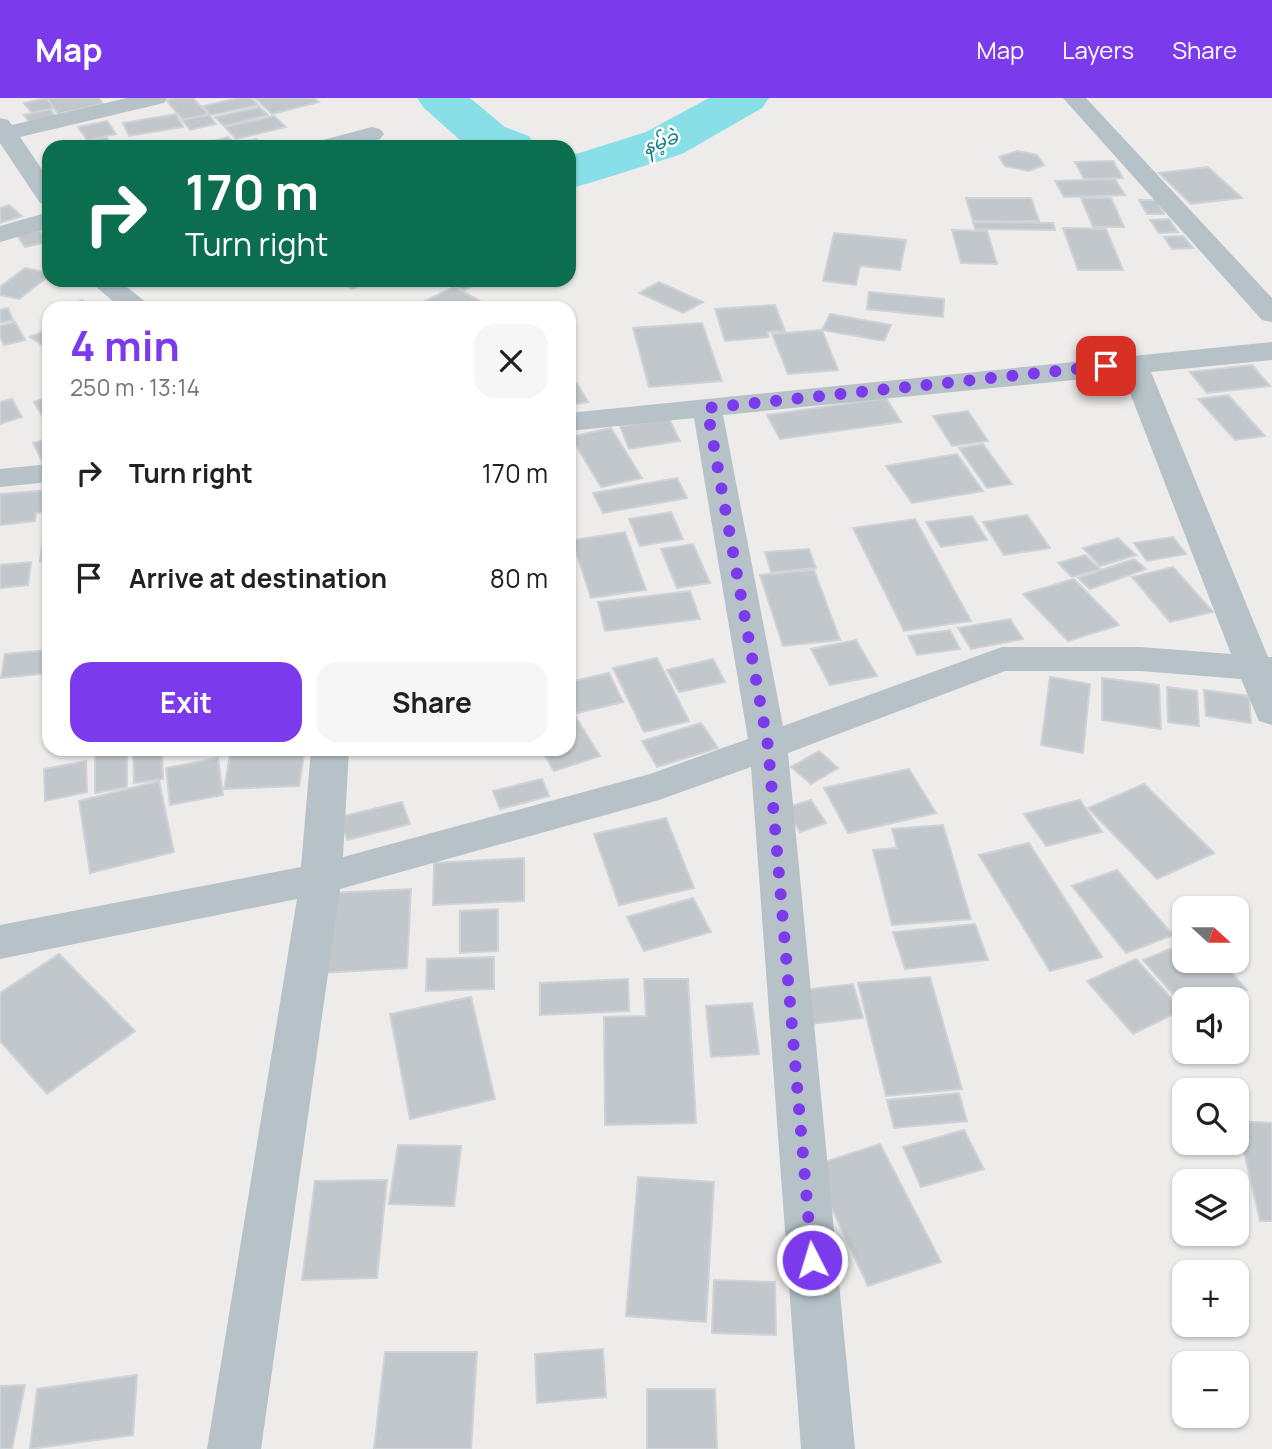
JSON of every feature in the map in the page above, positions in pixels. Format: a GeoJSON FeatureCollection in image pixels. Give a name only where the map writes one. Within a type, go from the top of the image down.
{"type":"FeatureCollection","features":[{"type":"Feature","properties":{"kind":"street"},"geometry":{"type":"LineString","coordinates":[[42,188],[2,131],[156,98]]}},
{"type":"Feature","properties":{"kind":"street"},"geometry":{"type":"LineString","coordinates":[[1074,98],[1272,314]]}},
{"type":"Feature","properties":{"kind":"street"},"geometry":{"type":"LineString","coordinates":[[349,140],[372,134]]}},
{"type":"Feature","properties":{"kind":"street"},"geometry":{"type":"LineString","coordinates":[[0,234],[42,222]]}},
{"type":"Feature","properties":{"kind":"street"},"geometry":{"type":"LineString","coordinates":[[110,287],[130,301]]}},
{"type":"Feature","properties":{"kind":"street"},"geometry":{"type":"LineString","coordinates":[[576,421],[1272,351]]}},
{"type":"Feature","properties":{"kind":"street"},"geometry":{"type":"LineString","coordinates":[[1133,363],[1262,668],[1272,712]]}},
{"type":"Feature","properties":{"kind":"street"},"geometry":{"type":"LineString","coordinates":[[707,408],[768,746],[828,1449]]}},
{"type":"Feature","properties":{"kind":"street"},"geometry":{"type":"LineString","coordinates":[[0,478],[42,474]]}},
{"type":"Feature","properties":{"kind":"street"},"geometry":{"type":"LineString","coordinates":[[0,942],[321,879],[659,786],[1002,659],[1140,659],[1262,668]]}},
{"type":"Feature","properties":{"kind":"street"},"geometry":{"type":"LineString","coordinates":[[234,1449],[321,879],[330,756]]}},
{"type":"Feature","properties":{"kind":"building"},"geometry":{"type":"Polygon","coordinates":[[[46,98],[54,108],[32,113],[24,103],[46,98]]]}},
{"type":"Feature","properties":{"kind":"building"},"geometry":{"type":"Polygon","coordinates":[[[47,98],[99,98],[103,104],[58,114],[47,98]]]}},
{"type":"Feature","properties":{"kind":"building"},"geometry":{"type":"Polygon","coordinates":[[[193,98],[208,114],[183,120],[166,100],[193,98]]]}},
{"type":"Feature","properties":{"kind":"building"},"geometry":{"type":"Polygon","coordinates":[[[251,98],[258,105],[211,115],[203,106],[251,98]]]}},
{"type":"Feature","properties":{"kind":"building"},"geometry":{"type":"Polygon","coordinates":[[[314,98],[319,102],[272,114],[256,99],[314,98]]]}},
{"type":"Feature","properties":{"kind":"building"},"geometry":{"type":"Polygon","coordinates":[[[259,107],[268,115],[224,126],[215,117],[259,107]]]}},
{"type":"Feature","properties":{"kind":"building"},"geometry":{"type":"Polygon","coordinates":[[[50,109],[57,118],[31,124],[24,115],[50,109]]]}},
{"type":"Feature","properties":{"kind":"building"},"geometry":{"type":"Polygon","coordinates":[[[176,114],[183,127],[129,136],[123,123],[176,114]]]}},
{"type":"Feature","properties":{"kind":"building"},"geometry":{"type":"Polygon","coordinates":[[[209,115],[216,124],[190,130],[182,120],[209,115]]]}},
{"type":"Feature","properties":{"kind":"building"},"geometry":{"type":"Polygon","coordinates":[[[274,116],[286,127],[236,139],[225,127],[274,116]]]}},
{"type":"Feature","properties":{"kind":"building"},"geometry":{"type":"Polygon","coordinates":[[[107,121],[116,134],[87,140],[78,127],[107,121]]]}},
{"type":"Feature","properties":{"kind":"building"},"geometry":{"type":"Polygon","coordinates":[[[1017,151],[1037,155],[1044,165],[1029,171],[1005,166],[999,157],[1017,151]]]}},
{"type":"Feature","properties":{"kind":"building"},"geometry":{"type":"Polygon","coordinates":[[[1113,161],[1123,178],[1084,179],[1075,162],[1113,161]]]}},
{"type":"Feature","properties":{"kind":"building"},"geometry":{"type":"Polygon","coordinates":[[[1208,167],[1242,198],[1191,204],[1159,173],[1208,167]]]}},
{"type":"Feature","properties":{"kind":"building"},"geometry":{"type":"Polygon","coordinates":[[[1115,179],[1125,195],[1064,197],[1055,181],[1115,179]]]}},
{"type":"Feature","properties":{"kind":"building"},"geometry":{"type":"Polygon","coordinates":[[[966,198],[1031,198],[1039,221],[973,221],[966,198]]]}},
{"type":"Feature","properties":{"kind":"building"},"geometry":{"type":"Polygon","coordinates":[[[1081,198],[1111,198],[1124,227],[1093,227],[1081,198]]]}},
{"type":"Feature","properties":{"kind":"building"},"geometry":{"type":"Polygon","coordinates":[[[1139,200],[1157,200],[1164,214],[1147,214],[1139,200]]]}},
{"type":"Feature","properties":{"kind":"building"},"geometry":{"type":"Polygon","coordinates":[[[9,205],[22,216],[0,223],[0,208],[9,205]]]}},
{"type":"Feature","properties":{"kind":"building"},"geometry":{"type":"Polygon","coordinates":[[[1169,219],[1178,232],[1159,233],[1150,220],[1169,219]]]}},
{"type":"Feature","properties":{"kind":"building"},"geometry":{"type":"Polygon","coordinates":[[[973,222],[1053,223],[1055,230],[975,229],[973,222]]]}},
{"type":"Feature","properties":{"kind":"building"},"geometry":{"type":"Polygon","coordinates":[[[1063,228],[1106,229],[1123,270],[1078,270],[1063,228]]]}},
{"type":"Feature","properties":{"kind":"building"},"geometry":{"type":"Polygon","coordinates":[[[39,230],[42,243],[25,247],[17,235],[39,230]]]}},
{"type":"Feature","properties":{"kind":"building"},"geometry":{"type":"Polygon","coordinates":[[[952,230],[987,231],[997,264],[961,263],[952,230]]]}},
{"type":"Feature","properties":{"kind":"building"},"geometry":{"type":"Polygon","coordinates":[[[834,233],[906,240],[900,270],[860,266],[856,285],[823,281],[834,233]]]}},
{"type":"Feature","properties":{"kind":"building"},"geometry":{"type":"Polygon","coordinates":[[[1183,236],[1193,248],[1172,249],[1164,237],[1183,236]]]}},
{"type":"Feature","properties":{"kind":"building"},"geometry":{"type":"Polygon","coordinates":[[[25,268],[42,272],[42,281],[19,299],[0,295],[0,287],[25,268]]]}},
{"type":"Feature","properties":{"kind":"building"},"geometry":{"type":"Polygon","coordinates":[[[659,282],[703,302],[683,313],[639,293],[659,282]]]}},
{"type":"Feature","properties":{"kind":"building"},"geometry":{"type":"Polygon","coordinates":[[[454,287],[480,301],[425,301],[454,287]]]}},
{"type":"Feature","properties":{"kind":"building"},"geometry":{"type":"Polygon","coordinates":[[[869,292],[944,299],[943,317],[867,309],[869,292]]]}},
{"type":"Feature","properties":{"kind":"building"},"geometry":{"type":"Polygon","coordinates":[[[775,305],[785,331],[767,332],[769,337],[725,341],[715,309],[775,305]]]}},
{"type":"Feature","properties":{"kind":"building"},"geometry":{"type":"Polygon","coordinates":[[[8,308],[13,320],[0,323],[0,310],[8,308]]]}},
{"type":"Feature","properties":{"kind":"building"},"geometry":{"type":"Polygon","coordinates":[[[830,314],[891,325],[884,341],[822,330],[830,314]]]}},
{"type":"Feature","properties":{"kind":"building"},"geometry":{"type":"Polygon","coordinates":[[[15,322],[25,340],[4,345],[0,337],[0,326],[15,322]]]}},
{"type":"Feature","properties":{"kind":"building"},"geometry":{"type":"Polygon","coordinates":[[[702,323],[722,381],[649,387],[633,328],[702,323]]]}},
{"type":"Feature","properties":{"kind":"building"},"geometry":{"type":"Polygon","coordinates":[[[822,330],[838,370],[788,374],[772,334],[822,330]]]}},
{"type":"Feature","properties":{"kind":"building"},"geometry":{"type":"Polygon","coordinates":[[[42,332],[42,345],[30,337],[42,332]]]}},
{"type":"Feature","properties":{"kind":"building"},"geometry":{"type":"Polygon","coordinates":[[[1252,365],[1270,386],[1207,393],[1190,372],[1252,365]]]}},
{"type":"Feature","properties":{"kind":"building"},"geometry":{"type":"Polygon","coordinates":[[[577,383],[588,402],[576,404],[577,383]]]}},
{"type":"Feature","properties":{"kind":"building"},"geometry":{"type":"Polygon","coordinates":[[[1228,395],[1265,436],[1235,440],[1198,399],[1228,395]]]}},
{"type":"Feature","properties":{"kind":"building"},"geometry":{"type":"Polygon","coordinates":[[[886,398],[901,422],[780,439],[767,415],[886,398]]]}},
{"type":"Feature","properties":{"kind":"building"},"geometry":{"type":"Polygon","coordinates":[[[12,399],[22,417],[0,424],[0,402],[12,399]]]}},
{"type":"Feature","properties":{"kind":"building"},"geometry":{"type":"Polygon","coordinates":[[[42,399],[42,415],[34,402],[42,399]]]}},
{"type":"Feature","properties":{"kind":"building"},"geometry":{"type":"Polygon","coordinates":[[[968,411],[988,441],[952,446],[933,416],[968,411]]]}},
{"type":"Feature","properties":{"kind":"building"},"geometry":{"type":"Polygon","coordinates":[[[669,419],[680,441],[629,449],[620,426],[669,419]]]}},
{"type":"Feature","properties":{"kind":"building"},"geometry":{"type":"Polygon","coordinates":[[[611,428],[642,478],[601,487],[576,445],[576,436],[611,428]]]}},
{"type":"Feature","properties":{"kind":"building"},"geometry":{"type":"Polygon","coordinates":[[[42,440],[42,461],[33,443],[42,440]]]}},
{"type":"Feature","properties":{"kind":"building"},"geometry":{"type":"Polygon","coordinates":[[[983,444],[1012,484],[987,488],[959,448],[983,444]]]}},
{"type":"Feature","properties":{"kind":"building"},"geometry":{"type":"Polygon","coordinates":[[[957,454],[983,491],[912,503],[886,466],[957,454]]]}},
{"type":"Feature","properties":{"kind":"building"},"geometry":{"type":"Polygon","coordinates":[[[677,478],[687,498],[603,513],[593,493],[677,478]]]}},
{"type":"Feature","properties":{"kind":"building"},"geometry":{"type":"Polygon","coordinates":[[[42,491],[42,513],[36,513],[35,521],[0,525],[0,494],[42,491]]]}},
{"type":"Feature","properties":{"kind":"building"},"geometry":{"type":"Polygon","coordinates":[[[671,512],[683,539],[640,546],[629,519],[671,512]]]}},
{"type":"Feature","properties":{"kind":"building"},"geometry":{"type":"Polygon","coordinates":[[[1027,515],[1050,548],[1004,555],[983,522],[1027,515]]]}},
{"type":"Feature","properties":{"kind":"building"},"geometry":{"type":"Polygon","coordinates":[[[972,516],[987,540],[941,547],[926,522],[972,516]]]}},
{"type":"Feature","properties":{"kind":"building"},"geometry":{"type":"Polygon","coordinates":[[[915,519],[971,621],[904,631],[853,528],[915,519]]]}},
{"type":"Feature","properties":{"kind":"building"},"geometry":{"type":"Polygon","coordinates":[[[625,532],[646,590],[591,598],[576,552],[576,539],[625,532]]]}},
{"type":"Feature","properties":{"kind":"building"},"geometry":{"type":"Polygon","coordinates":[[[1173,537],[1186,554],[1147,561],[1134,543],[1173,537]]]}},
{"type":"Feature","properties":{"kind":"building"},"geometry":{"type":"Polygon","coordinates":[[[1118,538],[1136,555],[1100,566],[1083,548],[1118,538]]]}},
{"type":"Feature","properties":{"kind":"building"},"geometry":{"type":"Polygon","coordinates":[[[693,544],[710,583],[677,588],[661,549],[693,544]]]}},
{"type":"Feature","properties":{"kind":"building"},"geometry":{"type":"Polygon","coordinates":[[[809,549],[816,568],[771,572],[765,552],[809,549]]]}},
{"type":"Feature","properties":{"kind":"building"},"geometry":{"type":"Polygon","coordinates":[[[1085,555],[1100,569],[1072,577],[1058,563],[1085,555]]]}},
{"type":"Feature","properties":{"kind":"building"},"geometry":{"type":"Polygon","coordinates":[[[1134,559],[1146,569],[1090,589],[1078,578],[1134,559]]]}},
{"type":"Feature","properties":{"kind":"building"},"geometry":{"type":"Polygon","coordinates":[[[31,562],[28,585],[0,588],[0,565],[31,562]]]}},
{"type":"Feature","properties":{"kind":"building"},"geometry":{"type":"Polygon","coordinates":[[[1173,567],[1213,612],[1170,622],[1132,577],[1173,567]]]}},
{"type":"Feature","properties":{"kind":"building"},"geometry":{"type":"Polygon","coordinates":[[[814,570],[840,640],[783,646],[760,575],[814,570]]]}},
{"type":"Feature","properties":{"kind":"building"},"geometry":{"type":"Polygon","coordinates":[[[1074,579],[1119,625],[1068,641],[1023,594],[1074,579]]]}},
{"type":"Feature","properties":{"kind":"building"},"geometry":{"type":"Polygon","coordinates":[[[690,591],[700,619],[605,631],[598,602],[690,591]]]}},
{"type":"Feature","properties":{"kind":"building"},"geometry":{"type":"Polygon","coordinates":[[[1010,619],[1023,639],[971,649],[958,628],[1010,619]]]}},
{"type":"Feature","properties":{"kind":"building"},"geometry":{"type":"Polygon","coordinates":[[[950,630],[960,649],[917,655],[908,636],[950,630]]]}},
{"type":"Feature","properties":{"kind":"building"},"geometry":{"type":"Polygon","coordinates":[[[856,640],[877,676],[830,685],[811,649],[856,640]]]}},
{"type":"Feature","properties":{"kind":"building"},"geometry":{"type":"Polygon","coordinates":[[[42,651],[42,674],[1,678],[5,654],[42,651]]]}},
{"type":"Feature","properties":{"kind":"building"},"geometry":{"type":"Polygon","coordinates":[[[657,658],[689,721],[644,732],[613,668],[657,658]]]}},
{"type":"Feature","properties":{"kind":"building"},"geometry":{"type":"Polygon","coordinates":[[[713,659],[725,682],[679,692],[667,670],[713,659]]]}},
{"type":"Feature","properties":{"kind":"building"},"geometry":{"type":"Polygon","coordinates":[[[609,673],[623,702],[576,713],[576,680],[609,673]]]}},
{"type":"Feature","properties":{"kind":"building"},"geometry":{"type":"Polygon","coordinates":[[[1050,677],[1090,684],[1083,753],[1041,745],[1050,677]]]}},
{"type":"Feature","properties":{"kind":"building"},"geometry":{"type":"Polygon","coordinates":[[[1102,678],[1159,685],[1161,729],[1102,720],[1102,678]]]}},
{"type":"Feature","properties":{"kind":"building"},"geometry":{"type":"Polygon","coordinates":[[[1167,687],[1197,691],[1199,726],[1168,722],[1167,687]]]}},
{"type":"Feature","properties":{"kind":"building"},"geometry":{"type":"Polygon","coordinates":[[[1204,690],[1249,696],[1251,723],[1206,716],[1204,690]]]}},
{"type":"Feature","properties":{"kind":"building"},"geometry":{"type":"Polygon","coordinates":[[[576,718],[600,756],[554,771],[545,756],[576,756],[576,718]]]}},
{"type":"Feature","properties":{"kind":"building"},"geometry":{"type":"Polygon","coordinates":[[[701,723],[718,748],[657,767],[642,741],[701,723]]]}},
{"type":"Feature","properties":{"kind":"building"},"geometry":{"type":"Polygon","coordinates":[[[819,751],[838,768],[811,784],[791,767],[819,751]]]}},
{"type":"Feature","properties":{"kind":"building"},"geometry":{"type":"Polygon","coordinates":[[[95,756],[127,756],[127,787],[95,793],[95,756]]]}},
{"type":"Feature","properties":{"kind":"building"},"geometry":{"type":"Polygon","coordinates":[[[133,756],[162,756],[163,779],[134,783],[133,756]]]}},
{"type":"Feature","properties":{"kind":"building"},"geometry":{"type":"Polygon","coordinates":[[[230,756],[304,756],[299,786],[224,789],[230,756]]]}},
{"type":"Feature","properties":{"kind":"building"},"geometry":{"type":"Polygon","coordinates":[[[218,758],[223,795],[170,805],[166,768],[218,758]]]}},
{"type":"Feature","properties":{"kind":"building"},"geometry":{"type":"Polygon","coordinates":[[[86,761],[87,792],[45,801],[44,769],[86,761]]]}},
{"type":"Feature","properties":{"kind":"building"},"geometry":{"type":"Polygon","coordinates":[[[909,769],[936,813],[848,833],[824,788],[909,769]]]}},
{"type":"Feature","properties":{"kind":"building"},"geometry":{"type":"Polygon","coordinates":[[[542,779],[549,796],[500,809],[493,791],[542,779]]]}},
{"type":"Feature","properties":{"kind":"building"},"geometry":{"type":"Polygon","coordinates":[[[159,781],[174,852],[90,873],[79,801],[159,781]]]}},
{"type":"Feature","properties":{"kind":"building"},"geometry":{"type":"Polygon","coordinates":[[[1144,784],[1214,853],[1157,879],[1088,808],[1144,784]]]}},
{"type":"Feature","properties":{"kind":"building"},"geometry":{"type":"Polygon","coordinates":[[[811,800],[826,823],[800,832],[785,808],[811,800]]]}},
{"type":"Feature","properties":{"kind":"building"},"geometry":{"type":"Polygon","coordinates":[[[1080,800],[1102,832],[1046,846],[1024,814],[1080,800]]]}},
{"type":"Feature","properties":{"kind":"building"},"geometry":{"type":"Polygon","coordinates":[[[402,802],[410,824],[347,840],[340,817],[402,802]]]}},
{"type":"Feature","properties":{"kind":"building"},"geometry":{"type":"Polygon","coordinates":[[[666,818],[694,888],[619,905],[594,834],[666,818]]]}},
{"type":"Feature","properties":{"kind":"building"},"geometry":{"type":"Polygon","coordinates":[[[943,825],[971,919],[892,925],[873,850],[897,848],[892,829],[943,825]]]}},
{"type":"Feature","properties":{"kind":"building"},"geometry":{"type":"Polygon","coordinates":[[[1029,843],[1102,957],[1050,971],[979,855],[1029,843]]]}},
{"type":"Feature","properties":{"kind":"building"},"geometry":{"type":"Polygon","coordinates":[[[524,858],[524,901],[433,905],[434,863],[524,858]]]}},
{"type":"Feature","properties":{"kind":"building"},"geometry":{"type":"Polygon","coordinates":[[[1117,870],[1172,935],[1126,953],[1072,886],[1117,870]]]}},
{"type":"Feature","properties":{"kind":"building"},"geometry":{"type":"Polygon","coordinates":[[[411,889],[407,968],[321,973],[329,893],[411,889]]]}},
{"type":"Feature","properties":{"kind":"building"},"geometry":{"type":"Polygon","coordinates":[[[693,898],[711,932],[644,951],[627,917],[693,898]]]}},
{"type":"Feature","properties":{"kind":"building"},"geometry":{"type":"Polygon","coordinates":[[[498,909],[498,951],[460,953],[460,911],[498,909]]]}},
{"type":"Feature","properties":{"kind":"building"},"geometry":{"type":"Polygon","coordinates":[[[975,924],[988,960],[905,969],[893,932],[975,924]]]}},
{"type":"Feature","properties":{"kind":"building"},"geometry":{"type":"Polygon","coordinates":[[[1172,948],[1172,973],[1232,973],[1244,987],[1172,987],[1172,993],[1143,960],[1172,948]]]}},
{"type":"Feature","properties":{"kind":"building"},"geometry":{"type":"Polygon","coordinates":[[[59,954],[135,1031],[47,1094],[0,1041],[0,993],[59,954]]]}},
{"type":"Feature","properties":{"kind":"building"},"geometry":{"type":"Polygon","coordinates":[[[494,957],[494,989],[426,991],[427,959],[494,957]]]}},
{"type":"Feature","properties":{"kind":"building"},"geometry":{"type":"Polygon","coordinates":[[[1136,959],[1172,999],[1172,1015],[1133,1034],[1087,981],[1136,959]]]}},
{"type":"Feature","properties":{"kind":"building"},"geometry":{"type":"Polygon","coordinates":[[[930,977],[962,1089],[886,1096],[858,983],[930,977]]]}},
{"type":"Feature","properties":{"kind":"building"},"geometry":{"type":"Polygon","coordinates":[[[628,979],[629,1011],[540,1015],[540,983],[628,979]]]}},
{"type":"Feature","properties":{"kind":"building"},"geometry":{"type":"Polygon","coordinates":[[[644,979],[688,979],[696,1123],[605,1125],[604,1017],[646,1016],[644,979]]]}},
{"type":"Feature","properties":{"kind":"building"},"geometry":{"type":"Polygon","coordinates":[[[853,984],[863,1018],[811,1024],[802,990],[853,984]]]}},
{"type":"Feature","properties":{"kind":"building"},"geometry":{"type":"Polygon","coordinates":[[[471,997],[495,1099],[410,1119],[390,1014],[471,997]]]}},
{"type":"Feature","properties":{"kind":"building"},"geometry":{"type":"Polygon","coordinates":[[[752,1003],[759,1054],[711,1057],[706,1006],[752,1003]]]}},
{"type":"Feature","properties":{"kind":"building"},"geometry":{"type":"Polygon","coordinates":[[[959,1093],[967,1121],[894,1128],[887,1100],[959,1093]]]}},
{"type":"Feature","properties":{"kind":"building"},"geometry":{"type":"Polygon","coordinates":[[[1249,1122],[1272,1123],[1272,1221],[1260,1221],[1245,1155],[1249,1155],[1249,1122]]]}},
{"type":"Feature","properties":{"kind":"building"},"geometry":{"type":"Polygon","coordinates":[[[964,1130],[984,1169],[921,1187],[903,1147],[964,1130]]]}},
{"type":"Feature","properties":{"kind":"building"},"geometry":{"type":"Polygon","coordinates":[[[880,1144],[941,1262],[868,1286],[812,1166],[880,1144]]]}},
{"type":"Feature","properties":{"kind":"building"},"geometry":{"type":"Polygon","coordinates":[[[398,1145],[461,1146],[454,1206],[389,1204],[398,1145]]]}},
{"type":"Feature","properties":{"kind":"building"},"geometry":{"type":"Polygon","coordinates":[[[638,1177],[714,1182],[706,1322],[626,1316],[638,1177]]]}},
{"type":"Feature","properties":{"kind":"building"},"geometry":{"type":"Polygon","coordinates":[[[387,1180],[377,1278],[302,1280],[315,1181],[387,1180]]]}},
{"type":"Feature","properties":{"kind":"building"},"geometry":{"type":"Polygon","coordinates":[[[714,1280],[775,1282],[776,1335],[712,1333],[714,1280]]]}},
{"type":"Feature","properties":{"kind":"building"},"geometry":{"type":"Polygon","coordinates":[[[603,1349],[606,1397],[537,1403],[535,1354],[603,1349]]]}},
{"type":"Feature","properties":{"kind":"building"},"geometry":{"type":"Polygon","coordinates":[[[385,1352],[477,1352],[471,1449],[374,1449],[385,1352]]]}},
{"type":"Feature","properties":{"kind":"building"},"geometry":{"type":"Polygon","coordinates":[[[137,1375],[133,1435],[30,1449],[37,1389],[137,1375]]]}},
{"type":"Feature","properties":{"kind":"building"},"geometry":{"type":"Polygon","coordinates":[[[25,1385],[12,1449],[0,1449],[0,1386],[25,1385]]]}},
{"type":"Feature","properties":{"kind":"building"},"geometry":{"type":"Polygon","coordinates":[[[647,1389],[715,1389],[717,1449],[647,1449],[647,1389]]]}},
{"type":"Feature","properties":{"kind":"waterway","name":"နမ့်ခဲ"},"geometry":{"type":"LineString","coordinates":[[441,98],[492,140]]}},
{"type":"Feature","properties":{"kind":"waterway","name":"နမ့်ခဲ"},"geometry":{"type":"LineString","coordinates":[[576,171],[664,143],[745,98]]}},
{"type":"Feature","properties":{"kind":"route"},"geometry":{"type":"LineString","coordinates":[[812,1260],[768,746],[707,408],[1106,366]]}}]}
